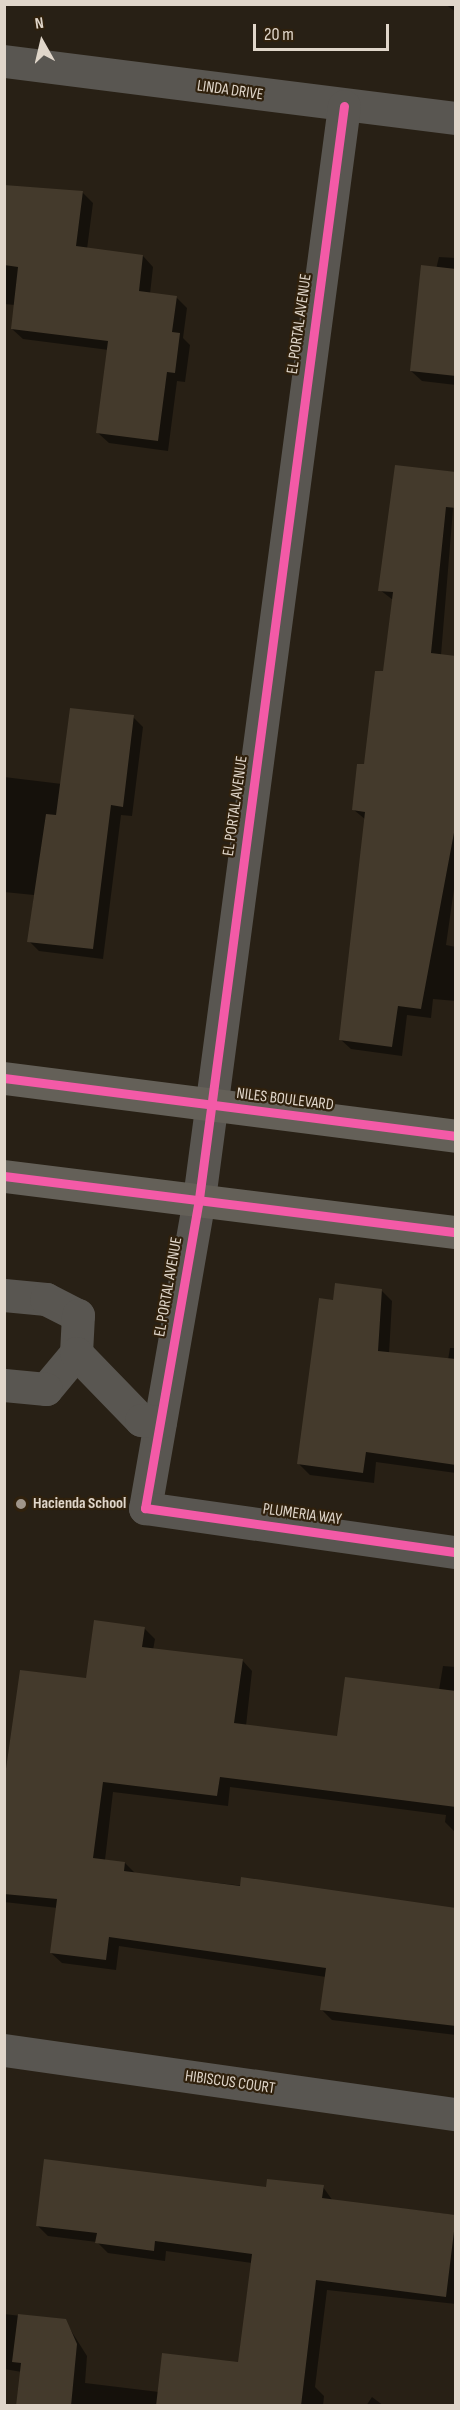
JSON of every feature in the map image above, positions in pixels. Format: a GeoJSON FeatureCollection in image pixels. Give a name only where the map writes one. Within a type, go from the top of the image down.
{"type":"FeatureCollection","features":[{"type":"Feature","properties":{"kind":"main road","name":"NILES BOULEVARD"},"geometry":{"type":"LineString","coordinates":[[4,1078],[456,1136]]}},
{"type":"Feature","properties":{"kind":"main road"},"geometry":{"type":"LineString","coordinates":[[4,1176],[456,1232]]}},
{"type":"Feature","properties":{"kind":"street","name":"LINDA DRIVE"},"geometry":{"type":"LineString","coordinates":[[4,61],[344,106],[456,118]]}},
{"type":"Feature","properties":{"kind":"street","name":"EL PORTAL AVENUE"},"geometry":{"type":"LineString","coordinates":[[144,1508],[199,1199],[344,106]]}},
{"type":"Feature","properties":{"kind":"street"},"geometry":{"type":"LineString","coordinates":[[4,1295],[46,1299],[78,1315],[76,1353],[46,1389],[4,1385]]}},
{"type":"Feature","properties":{"kind":"street"},"geometry":{"type":"LineString","coordinates":[[76,1353],[141,1420],[160,1422]]}},
{"type":"Feature","properties":{"kind":"street","name":"PLUMERIA WAY"},"geometry":{"type":"LineString","coordinates":[[144,1508],[456,1552]]}},
{"type":"Feature","properties":{"kind":"street","name":"HIBISCUS COURT"},"geometry":{"type":"LineString","coordinates":[[4,2050],[456,2114]]}},
{"type":"Feature","properties":{"kind":"building"},"geometry":{"type":"Polygon","coordinates":[[[4,185],[83,191],[76,246],[143,255],[139,291],[177,296],[172,332],[180,333],[175,373],[167,372],[158,441],[96,433],[108,341],[11,329],[18,267],[4,265],[4,185]]]}},
{"type":"Feature","properties":{"kind":"building"},"geometry":{"type":"Polygon","coordinates":[[[421,265],[456,269],[456,376],[410,371],[421,265]]]}},
{"type":"Feature","properties":{"kind":"building"},"geometry":{"type":"Polygon","coordinates":[[[395,465],[456,472],[456,508],[446,507],[431,653],[456,656],[456,822],[421,1009],[398,1006],[392,1047],[339,1040],[365,812],[352,810],[357,764],[364,764],[375,671],[383,671],[393,592],[378,591],[395,465]]]}},
{"type":"Feature","properties":{"kind":"building"},"geometry":{"type":"Polygon","coordinates":[[[70,708],[134,715],[123,807],[111,805],[93,949],[27,942],[46,814],[56,815],[70,708]]]}},
{"type":"Feature","properties":{"kind":"building"},"geometry":{"type":"Polygon","coordinates":[[[335,1283],[382,1289],[378,1351],[456,1359],[456,1465],[366,1452],[363,1473],[297,1464],[319,1298],[333,1300],[335,1283]]]}},
{"type":"Feature","properties":{"kind":"building"},"geometry":{"type":"Polygon","coordinates":[[[94,1620],[145,1627],[142,1647],[243,1659],[234,1723],[337,1736],[345,1677],[456,1691],[456,1807],[220,1777],[217,1796],[103,1782],[93,1858],[125,1862],[124,1871],[240,1886],[241,1877],[456,1908],[456,2026],[320,2010],[326,1968],[109,1937],[106,1960],[50,1953],[57,1899],[4,1894],[4,1783],[20,1670],[86,1678],[94,1620]]]}},
{"type":"Feature","properties":{"kind":"building"},"geometry":{"type":"Polygon","coordinates":[[[44,2159],[266,2187],[267,2179],[324,2185],[322,2198],[456,2215],[446,2297],[316,2280],[301,2406],[156,2406],[162,2353],[238,2362],[252,2254],[155,2241],[154,2251],[95,2243],[97,2233],[36,2226],[44,2159]]]}},
{"type":"Feature","properties":{"kind":"building"},"geometry":{"type":"Polygon","coordinates":[[[18,2314],[66,2319],[77,2344],[71,2406],[16,2406],[21,2363],[12,2362],[18,2314]]]}},
{"type":"Feature","properties":{"kind":"cycle path"},"geometry":{"type":"LineString","coordinates":[[344,106],[199,1199],[145,1508],[456,1552]]}},
{"type":"Feature","properties":{"kind":"cycle path"},"geometry":{"type":"LineString","coordinates":[[4,1078],[456,1136]]}},
{"type":"Feature","properties":{"kind":"cycle path"},"geometry":{"type":"LineString","coordinates":[[4,1176],[456,1232]]}},
{"type":"Feature","properties":{"kind":"place","name":"Hacienda School"},"geometry":{"type":"Point","coordinates":[21,1504]}}]}
